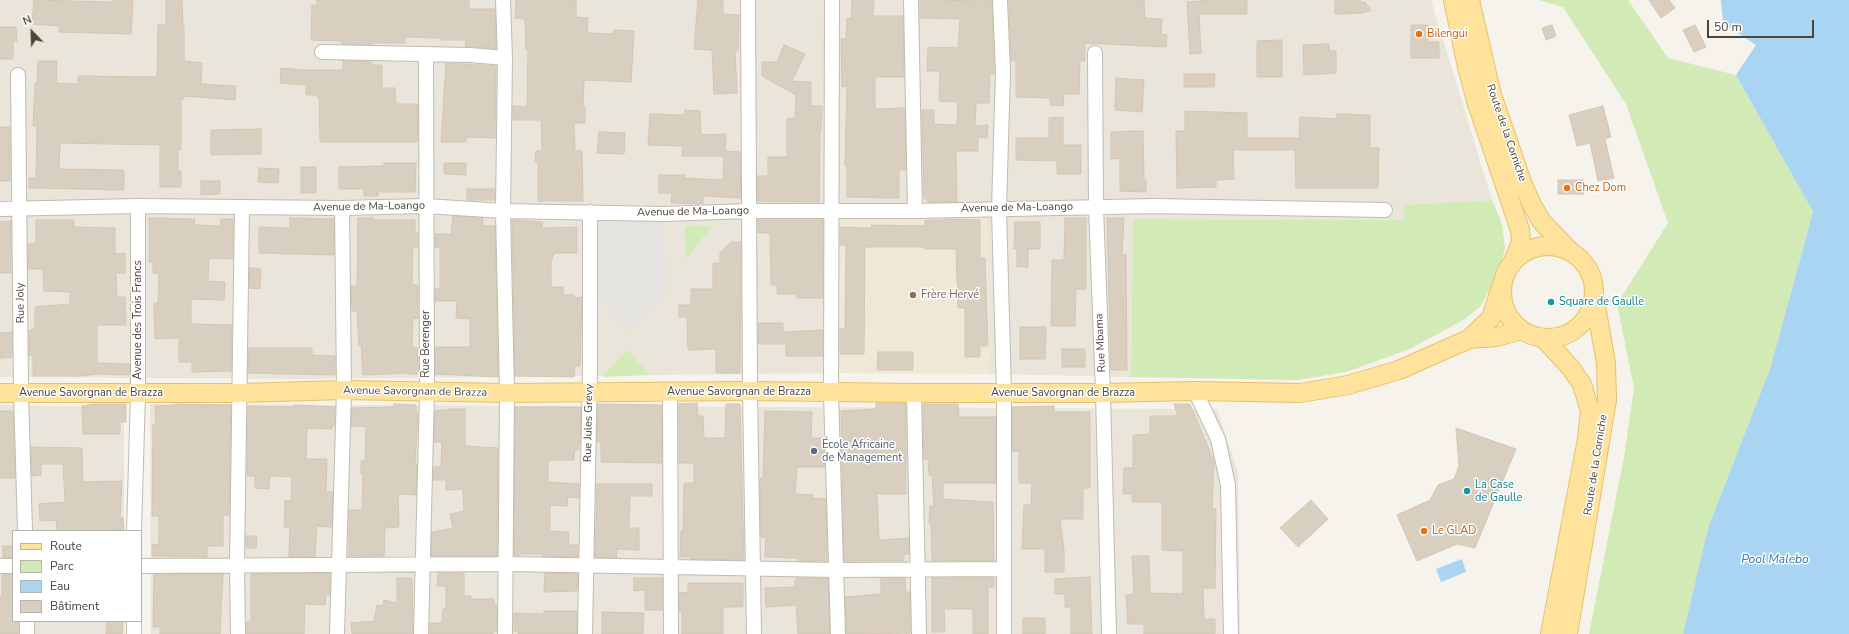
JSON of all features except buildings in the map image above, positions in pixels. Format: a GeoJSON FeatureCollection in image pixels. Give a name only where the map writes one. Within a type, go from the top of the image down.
{"type":"FeatureCollection","features":[{"type":"Feature","properties":{"kind":"main road","name":"Route de la Corniche"},"geometry":{"type":"LineString","coordinates":[[1453,0],[1465,60],[1476,101],[1520,230],[1521,242],[1508,272],[1502,299],[1508,316],[1521,330],[1544,339],[1570,367],[1582,384],[1590,411],[1587,439],[1550,634]]}},
{"type":"Feature","properties":{"kind":"main road","name":"Route de la Corniche"},"geometry":{"type":"LineString","coordinates":[[1470,0],[1492,95],[1522,182],[1532,205],[1542,222],[1571,252],[1584,263],[1592,278],[1606,363],[1607,400],[1568,634]]}},
{"type":"Feature","properties":{"kind":"main road","name":"Route de la Corniche"},"geometry":{"type":"LineString","coordinates":[[1508,272],[1524,253],[1539,247],[1556,247],[1571,252]]}},
{"type":"Feature","properties":{"kind":"main road","name":"Avenue Savorgnan de Brazza"},"geometry":{"type":"LineString","coordinates":[[0,393],[138,394],[344,390],[507,393],[750,391],[1103,393],[1195,391],[1300,393],[1348,385],[1399,370],[1469,339],[1491,318],[1508,272]]}},
{"type":"Feature","properties":{"kind":"main road","name":"Route de la Corniche"},"geometry":{"type":"LineString","coordinates":[[1544,339],[1569,334],[1582,324],[1591,311],[1594,295]]}},
{"type":"Feature","properties":{"kind":"main road","name":"Avenue Savorgnan de Brazza"},"geometry":{"type":"LineString","coordinates":[[1469,339],[1497,337],[1521,330]]}},
{"type":"Feature","properties":{"kind":"street"},"geometry":{"type":"LineString","coordinates":[[504,0],[505,58],[503,211],[507,393],[507,564],[505,634]]}},
{"type":"Feature","properties":{"kind":"street"},"geometry":{"type":"LineString","coordinates":[[748,0],[750,391],[754,634]]}},
{"type":"Feature","properties":{"kind":"street"},"geometry":{"type":"LineString","coordinates":[[832,0],[830,212],[831,392],[838,634]]}},
{"type":"Feature","properties":{"kind":"street"},"geometry":{"type":"LineString","coordinates":[[911,0],[914,211]]}},
{"type":"Feature","properties":{"kind":"street"},"geometry":{"type":"LineString","coordinates":[[1000,0],[1003,72],[999,209],[1004,393],[1004,634]]}},
{"type":"Feature","properties":{"kind":"street"},"geometry":{"type":"LineString","coordinates":[[322,52],[426,54],[505,58]]}},
{"type":"Feature","properties":{"kind":"street","name":"Rue Mbama"},"geometry":{"type":"LineString","coordinates":[[1095,53],[1096,206],[1103,393],[1109,634]]}},
{"type":"Feature","properties":{"kind":"street","name":"Rue Berenger"},"geometry":{"type":"LineString","coordinates":[[421,634],[426,392],[426,54]]}},
{"type":"Feature","properties":{"kind":"street","name":"Rue Joly"},"geometry":{"type":"LineString","coordinates":[[18,75],[21,393],[25,530]]}},
{"type":"Feature","properties":{"kind":"street","name":"Avenue de Ma-Loango"},"geometry":{"type":"LineString","coordinates":[[0,209],[138,206],[342,208],[426,206],[503,211],[664,214],[749,211],[914,211],[1096,206],[1385,210]]}},
{"type":"Feature","properties":{"kind":"street","name":"Avenue des Trois Francs"},"geometry":{"type":"LineString","coordinates":[[134,530],[138,394],[138,206]]}},
{"type":"Feature","properties":{"kind":"street"},"geometry":{"type":"LineString","coordinates":[[238,634],[237,566],[242,207]]}},
{"type":"Feature","properties":{"kind":"street"},"geometry":{"type":"LineString","coordinates":[[336,634],[344,390],[342,208]]}},
{"type":"Feature","properties":{"kind":"street","name":"Rue Jules Grevy"},"geometry":{"type":"LineString","coordinates":[[585,634],[590,212]]}},
{"type":"Feature","properties":{"kind":"street"},"geometry":{"type":"LineString","coordinates":[[1195,391],[1218,439],[1228,485],[1231,634]]}},
{"type":"Feature","properties":{"kind":"street"},"geometry":{"type":"LineString","coordinates":[[670,392],[671,634]]}},
{"type":"Feature","properties":{"kind":"street"},"geometry":{"type":"LineString","coordinates":[[914,393],[919,634]]}},
{"type":"Feature","properties":{"kind":"street"},"geometry":{"type":"LineString","coordinates":[[142,566],[422,566],[507,564],[835,570],[1004,569]]}},
{"type":"Feature","properties":{"kind":"street"},"geometry":{"type":"LineString","coordinates":[[0,566],[12,566]]}},
{"type":"Feature","properties":{"kind":"street"},"geometry":{"type":"LineString","coordinates":[[27,622],[28,634]]}},
{"type":"Feature","properties":{"kind":"street"},"geometry":{"type":"LineString","coordinates":[[134,622],[134,634]]}},
{"type":"Feature","properties":{"kind":"shaded area"},"geometry":{"type":"Polygon","coordinates":[[[0,0],[1431,0],[1492,200],[1403,205],[1405,220],[1133,219],[1131,377],[989,374],[987,216],[838,373],[294,379],[0,377],[0,0]]]}},
{"type":"Feature","properties":{"kind":"shaded area"},"geometry":{"type":"Polygon","coordinates":[[[595,212],[664,214],[666,293],[627,331],[596,293],[595,212]]]}},
{"type":"Feature","properties":{"kind":"shaded area","name":"Frère Hervé"},"geometry":{"type":"Polygon","coordinates":[[[987,215],[989,374],[838,373],[837,217],[987,215]]]}},
{"type":"Feature","properties":{"kind":"shaded area"},"geometry":{"type":"Polygon","coordinates":[[[150,404],[1217,409],[1238,473],[1240,634],[151,634],[150,404]]]}},
{"type":"Feature","properties":{"kind":"shaded area"},"geometry":{"type":"Polygon","coordinates":[[[0,405],[124,407],[124,530],[12,530],[12,622],[125,622],[125,634],[0,634],[0,405]]]}},
{"type":"Feature","properties":{"kind":"green space"},"geometry":{"type":"Polygon","coordinates":[[[1539,0],[1628,0],[1668,58],[1736,75],[1813,212],[1770,369],[1708,528],[1683,634],[1589,634],[1624,457],[1634,388],[1617,304],[1668,223],[1626,104],[1563,7],[1539,0]]]}},
{"type":"Feature","properties":{"kind":"green space"},"geometry":{"type":"Polygon","coordinates":[[[1492,200],[1502,224],[1505,248],[1500,269],[1481,306],[1465,319],[1410,349],[1346,372],[1298,380],[1131,377],[1133,219],[1404,220],[1403,205],[1492,200]]]}},
{"type":"Feature","properties":{"kind":"green space"},"geometry":{"type":"Polygon","coordinates":[[[685,226],[712,226],[686,259],[685,226]]]}},
{"type":"Feature","properties":{"kind":"green space"},"geometry":{"type":"Polygon","coordinates":[[[627,350],[650,375],[602,377],[627,350]]]}},
{"type":"Feature","properties":{"kind":"water","name":"Pool Malebo"},"geometry":{"type":"Polygon","coordinates":[[[1721,0],[1849,0],[1849,634],[1683,634],[1708,528],[1770,369],[1813,212],[1736,75],[1756,45],[1723,23],[1721,0]]]}},
{"type":"Feature","properties":{"kind":"water"},"geometry":{"type":"Polygon","coordinates":[[[1462,559],[1466,572],[1441,582],[1436,569],[1462,559]]]}},
{"type":"Feature","properties":{"kind":"place","name":"Bilengui"},"geometry":{"type":"Point","coordinates":[1419,34]}},
{"type":"Feature","properties":{"kind":"place","name":"Chez Dom"},"geometry":{"type":"Point","coordinates":[1567,188]}},
{"type":"Feature","properties":{"kind":"place","name":"Frère Hervé"},"geometry":{"type":"Point","coordinates":[913,295]}},
{"type":"Feature","properties":{"kind":"place","name":"Square de Gaulle"},"geometry":{"type":"Point","coordinates":[1551,302]}},
{"type":"Feature","properties":{"kind":"place","name":"École Africaine de Management"},"geometry":{"type":"Point","coordinates":[814,451]}},
{"type":"Feature","properties":{"kind":"place","name":"La Case de Gaulle"},"geometry":{"type":"Point","coordinates":[1467,491]}},
{"type":"Feature","properties":{"kind":"place","name":"Le GLAD"},"geometry":{"type":"Point","coordinates":[1424,531]}}]}
